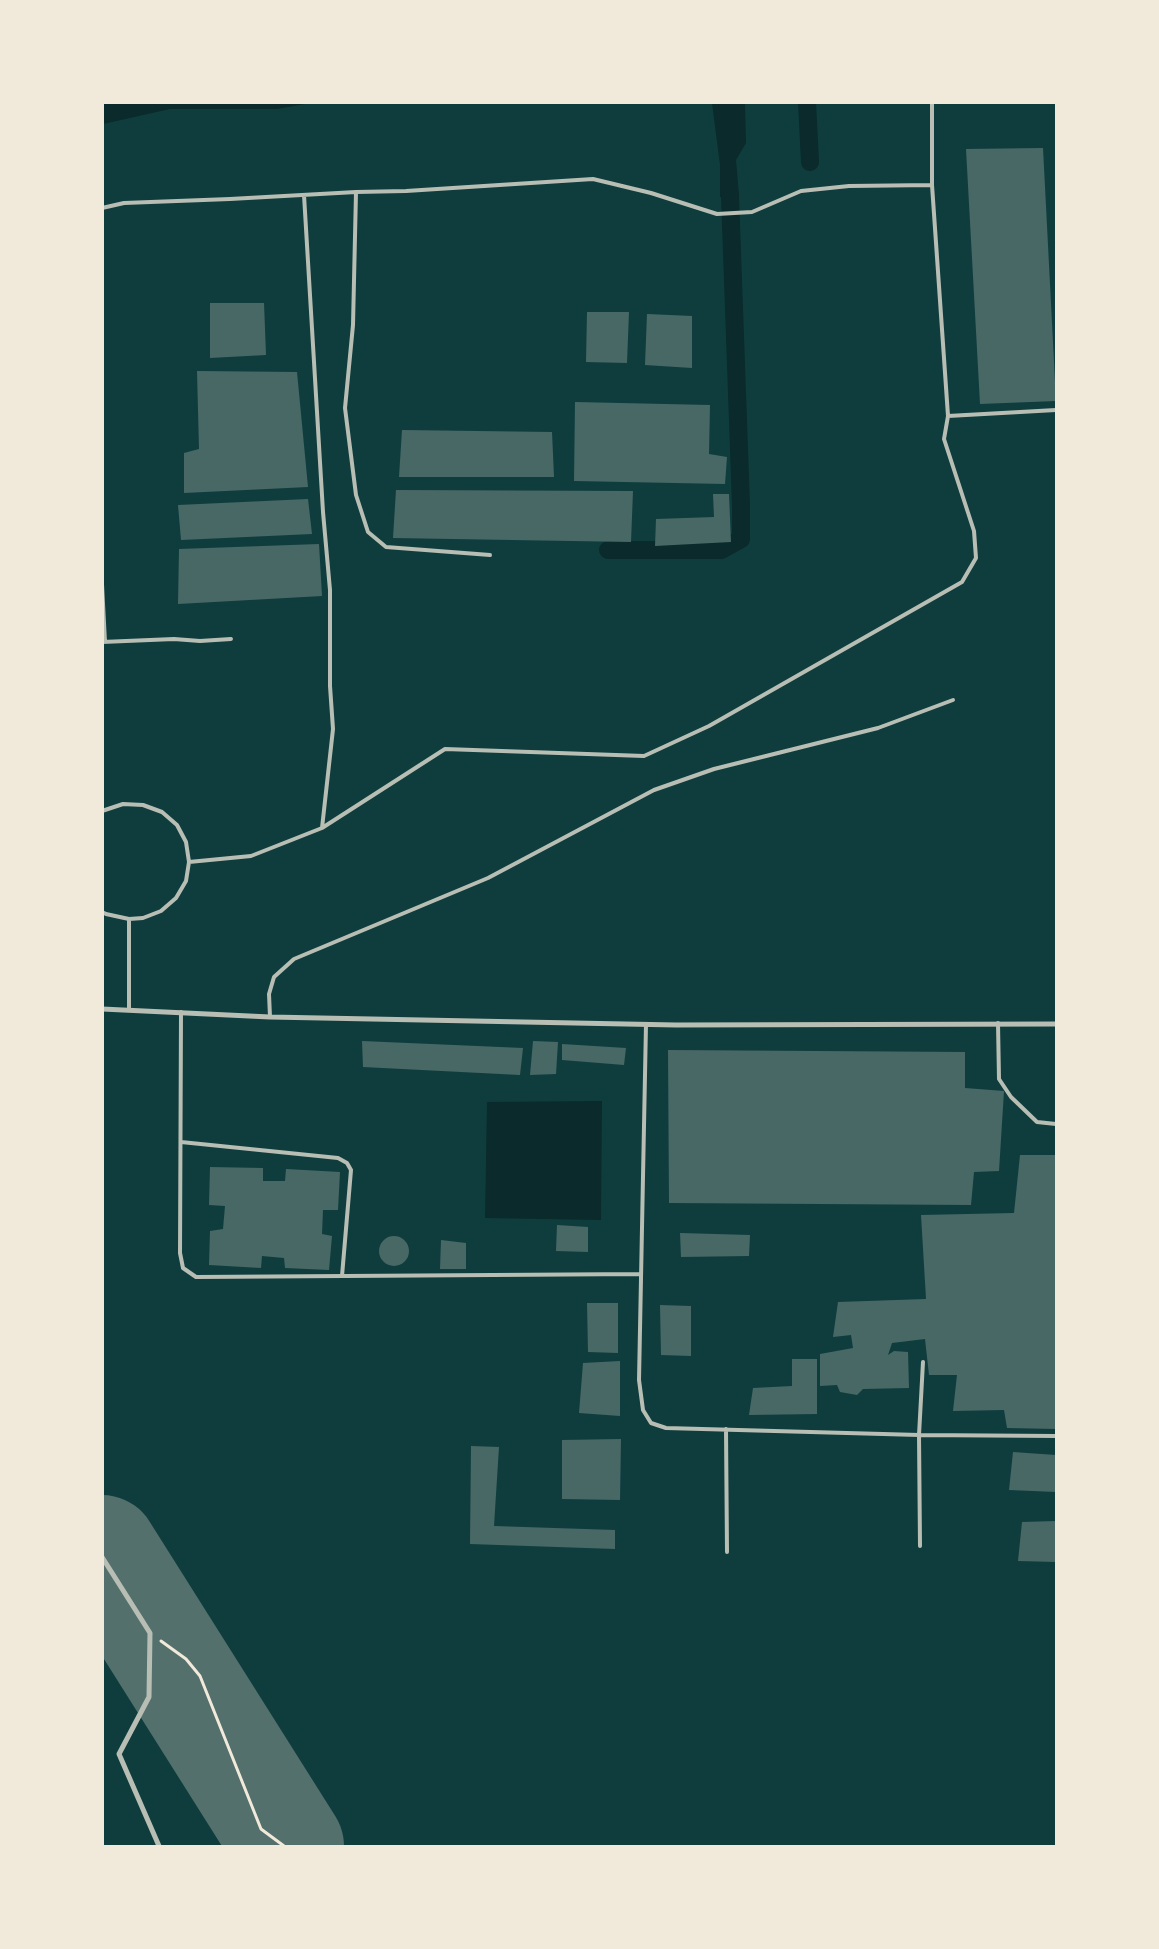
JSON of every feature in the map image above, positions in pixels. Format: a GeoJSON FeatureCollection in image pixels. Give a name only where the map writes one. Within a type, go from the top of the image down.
{"type":"FeatureCollection","features":[{"type":"Feature","properties":{"kind":"street"},"geometry":{"type":"LineString","coordinates":[[102,1009],[270,1017],[646,1024],[1056,1024]]}},
{"type":"Feature","properties":{"kind":"street"},"geometry":{"type":"LineString","coordinates":[[102,1556],[150,1633],[149,1697],[119,1754],[159,1846]]}},
{"type":"Feature","properties":{"kind":"lane"},"geometry":{"type":"LineString","coordinates":[[189,862],[251,856],[322,828],[445,750],[644,756],[709,726],[962,582],[976,558],[974,531],[944,439],[948,416],[932,186],[932,102]]}},
{"type":"Feature","properties":{"kind":"lane"},"geometry":{"type":"LineString","coordinates":[[102,208],[124,203],[406,191],[593,179],[651,192],[716,214],[752,212],[801,191],[849,186],[932,186]]}},
{"type":"Feature","properties":{"kind":"lane"},"geometry":{"type":"LineString","coordinates":[[356,192],[353,325],[345,408],[356,495],[368,532],[386,547],[490,555]]}},
{"type":"Feature","properties":{"kind":"lane"},"geometry":{"type":"LineString","coordinates":[[304,195],[323,512],[330,590],[330,677],[333,729],[322,828]]}},
{"type":"Feature","properties":{"kind":"lane"},"geometry":{"type":"LineString","coordinates":[[948,416],[1056,410]]}},
{"type":"Feature","properties":{"kind":"lane"},"geometry":{"type":"LineString","coordinates":[[102,584],[104,642],[231,639]]}},
{"type":"Feature","properties":{"kind":"lane"},"geometry":{"type":"LineString","coordinates":[[270,1017],[269,994],[274,977],[294,959],[488,878],[654,790],[714,769],[878,728],[952,700]]}},
{"type":"Feature","properties":{"kind":"lane"},"geometry":{"type":"LineString","coordinates":[[102,811],[124,804],[143,805],[162,812],[176,825],[186,842],[189,862],[186,881],[176,898],[161,911],[143,918],[129,919],[102,912]]}},
{"type":"Feature","properties":{"kind":"lane"},"geometry":{"type":"LineString","coordinates":[[129,919],[129,1009]]}},
{"type":"Feature","properties":{"kind":"lane"},"geometry":{"type":"LineString","coordinates":[[180,1012],[180,1253],[183,1268],[196,1278],[641,1274]]}},
{"type":"Feature","properties":{"kind":"lane"},"geometry":{"type":"LineString","coordinates":[[998,1023],[999,1079],[1011,1097],[1037,1122],[1056,1124]]}},
{"type":"Feature","properties":{"kind":"lane"},"geometry":{"type":"LineString","coordinates":[[646,1024],[639,1380],[643,1410],[651,1423],[666,1428],[726,1428],[919,1435],[1056,1436]]}},
{"type":"Feature","properties":{"kind":"lane"},"geometry":{"type":"LineString","coordinates":[[180,1142],[338,1158],[347,1162],[350,1170],[342,1276]]}},
{"type":"Feature","properties":{"kind":"lane"},"geometry":{"type":"LineString","coordinates":[[920,1546],[919,1435],[923,1362]]}},
{"type":"Feature","properties":{"kind":"lane"},"geometry":{"type":"LineString","coordinates":[[726,1428],[727,1552]]}},
{"type":"Feature","properties":{"kind":"path"},"geometry":{"type":"LineString","coordinates":[[150,1633],[186,1659],[200,1676],[261,1829],[284,1846]]}},
{"type":"Feature","properties":{"kind":"water"},"geometry":{"type":"Polygon","coordinates":[[[102,103],[311,103],[277,109],[170,109],[103,124],[102,103]]]}},
{"type":"Feature","properties":{"kind":"water"},"geometry":{"type":"Polygon","coordinates":[[[712,103],[745,103],[746,143],[736,160],[739,195],[720,197],[720,165],[712,103]]]}},
{"type":"Feature","properties":{"kind":"water"},"geometry":{"type":"Polygon","coordinates":[[[602,1101],[601,1220],[485,1218],[487,1102],[602,1101]]]}},
{"type":"Feature","properties":{"kind":"building"},"geometry":{"type":"Polygon","coordinates":[[[1043,148],[1056,401],[980,404],[966,149],[1043,148]]]}},
{"type":"Feature","properties":{"kind":"building"},"geometry":{"type":"Polygon","coordinates":[[[210,303],[264,303],[266,355],[210,358],[210,303]]]}},
{"type":"Feature","properties":{"kind":"building"},"geometry":{"type":"Polygon","coordinates":[[[587,312],[629,312],[627,363],[586,362],[587,312]]]}},
{"type":"Feature","properties":{"kind":"building"},"geometry":{"type":"Polygon","coordinates":[[[647,314],[692,316],[692,368],[645,365],[647,314]]]}},
{"type":"Feature","properties":{"kind":"building"},"geometry":{"type":"Polygon","coordinates":[[[197,371],[297,372],[308,487],[184,493],[184,453],[199,449],[197,371]]]}},
{"type":"Feature","properties":{"kind":"building"},"geometry":{"type":"Polygon","coordinates":[[[575,402],[710,405],[709,454],[727,457],[725,484],[574,481],[575,402]]]}},
{"type":"Feature","properties":{"kind":"building"},"geometry":{"type":"Polygon","coordinates":[[[402,430],[552,432],[554,477],[399,477],[402,430]]]}},
{"type":"Feature","properties":{"kind":"building"},"geometry":{"type":"Polygon","coordinates":[[[396,490],[633,491],[631,542],[393,538],[396,490]]]}},
{"type":"Feature","properties":{"kind":"building"},"geometry":{"type":"Polygon","coordinates":[[[713,494],[729,494],[731,542],[655,546],[656,519],[714,517],[713,494]]]}},
{"type":"Feature","properties":{"kind":"building"},"geometry":{"type":"Polygon","coordinates":[[[308,499],[312,534],[181,540],[178,505],[308,499]]]}},
{"type":"Feature","properties":{"kind":"building"},"geometry":{"type":"Polygon","coordinates":[[[319,544],[322,596],[178,604],[179,549],[319,544]]]}},
{"type":"Feature","properties":{"kind":"building"},"geometry":{"type":"Polygon","coordinates":[[[362,1041],[523,1048],[520,1075],[363,1067],[362,1041]]]}},
{"type":"Feature","properties":{"kind":"building"},"geometry":{"type":"Polygon","coordinates":[[[533,1041],[558,1042],[556,1074],[530,1075],[533,1041]]]}},
{"type":"Feature","properties":{"kind":"building"},"geometry":{"type":"Polygon","coordinates":[[[562,1044],[626,1048],[624,1065],[562,1060],[562,1044]]]}},
{"type":"Feature","properties":{"kind":"building"},"geometry":{"type":"Polygon","coordinates":[[[668,1050],[965,1052],[965,1088],[1004,1091],[999,1171],[974,1172],[971,1205],[669,1203],[668,1050]]]}},
{"type":"Feature","properties":{"kind":"building"},"geometry":{"type":"Polygon","coordinates":[[[1020,1155],[1056,1155],[1056,1429],[1007,1428],[1004,1410],[953,1411],[957,1375],[929,1375],[925,1339],[892,1343],[888,1355],[894,1351],[908,1352],[909,1388],[863,1389],[857,1395],[840,1392],[837,1385],[820,1386],[820,1354],[853,1348],[851,1335],[833,1337],[838,1302],[926,1299],[921,1215],[1014,1213],[1020,1155]]]}},
{"type":"Feature","properties":{"kind":"building"},"geometry":{"type":"Polygon","coordinates":[[[210,1167],[263,1168],[263,1181],[285,1181],[286,1169],[340,1172],[338,1210],[323,1210],[322,1234],[332,1236],[329,1270],[285,1268],[284,1258],[262,1256],[261,1268],[209,1265],[210,1231],[223,1229],[225,1206],[209,1205],[210,1167]]]}},
{"type":"Feature","properties":{"kind":"building"},"geometry":{"type":"Polygon","coordinates":[[[557,1225],[588,1227],[588,1252],[556,1251],[557,1225]]]}},
{"type":"Feature","properties":{"kind":"building"},"geometry":{"type":"Polygon","coordinates":[[[680,1233],[750,1235],[749,1256],[681,1257],[680,1233]]]}},
{"type":"Feature","properties":{"kind":"building"},"geometry":{"type":"Polygon","coordinates":[[[394,1236],[400,1237],[408,1245],[408,1257],[400,1265],[394,1266],[388,1265],[380,1257],[379,1251],[380,1245],[388,1237],[394,1236]]]}},
{"type":"Feature","properties":{"kind":"building"},"geometry":{"type":"Polygon","coordinates":[[[441,1240],[466,1243],[466,1269],[440,1269],[441,1240]]]}},
{"type":"Feature","properties":{"kind":"building"},"geometry":{"type":"Polygon","coordinates":[[[587,1303],[618,1303],[618,1353],[588,1352],[587,1303]]]}},
{"type":"Feature","properties":{"kind":"building"},"geometry":{"type":"Polygon","coordinates":[[[660,1305],[691,1306],[691,1356],[661,1355],[660,1305]]]}},
{"type":"Feature","properties":{"kind":"building"},"geometry":{"type":"Polygon","coordinates":[[[792,1359],[817,1359],[817,1414],[749,1415],[753,1388],[792,1386],[792,1359]]]}},
{"type":"Feature","properties":{"kind":"building"},"geometry":{"type":"Polygon","coordinates":[[[620,1361],[620,1416],[579,1413],[583,1363],[620,1361]]]}},
{"type":"Feature","properties":{"kind":"building"},"geometry":{"type":"Polygon","coordinates":[[[621,1439],[620,1500],[562,1499],[562,1440],[621,1439]]]}},
{"type":"Feature","properties":{"kind":"building"},"geometry":{"type":"Polygon","coordinates":[[[471,1446],[499,1447],[494,1526],[615,1530],[615,1549],[470,1544],[471,1446]]]}},
{"type":"Feature","properties":{"kind":"building"},"geometry":{"type":"Polygon","coordinates":[[[1013,1452],[1056,1455],[1056,1492],[1009,1490],[1013,1452]]]}},
{"type":"Feature","properties":{"kind":"building"},"geometry":{"type":"Polygon","coordinates":[[[1056,1521],[1056,1562],[1018,1561],[1022,1522],[1056,1521]]]}},
{"type":"Feature","properties":{"kind":"waterway"},"geometry":{"type":"LineString","coordinates":[[807,102],[810,162]]}},
{"type":"Feature","properties":{"kind":"waterway"},"geometry":{"type":"LineString","coordinates":[[608,550],[721,550],[741,539],[730,196]]}},
{"type":"Feature","properties":{"kind":"runway"},"geometry":{"type":"LineString","coordinates":[[102,1551],[288,1846]]}}]}
